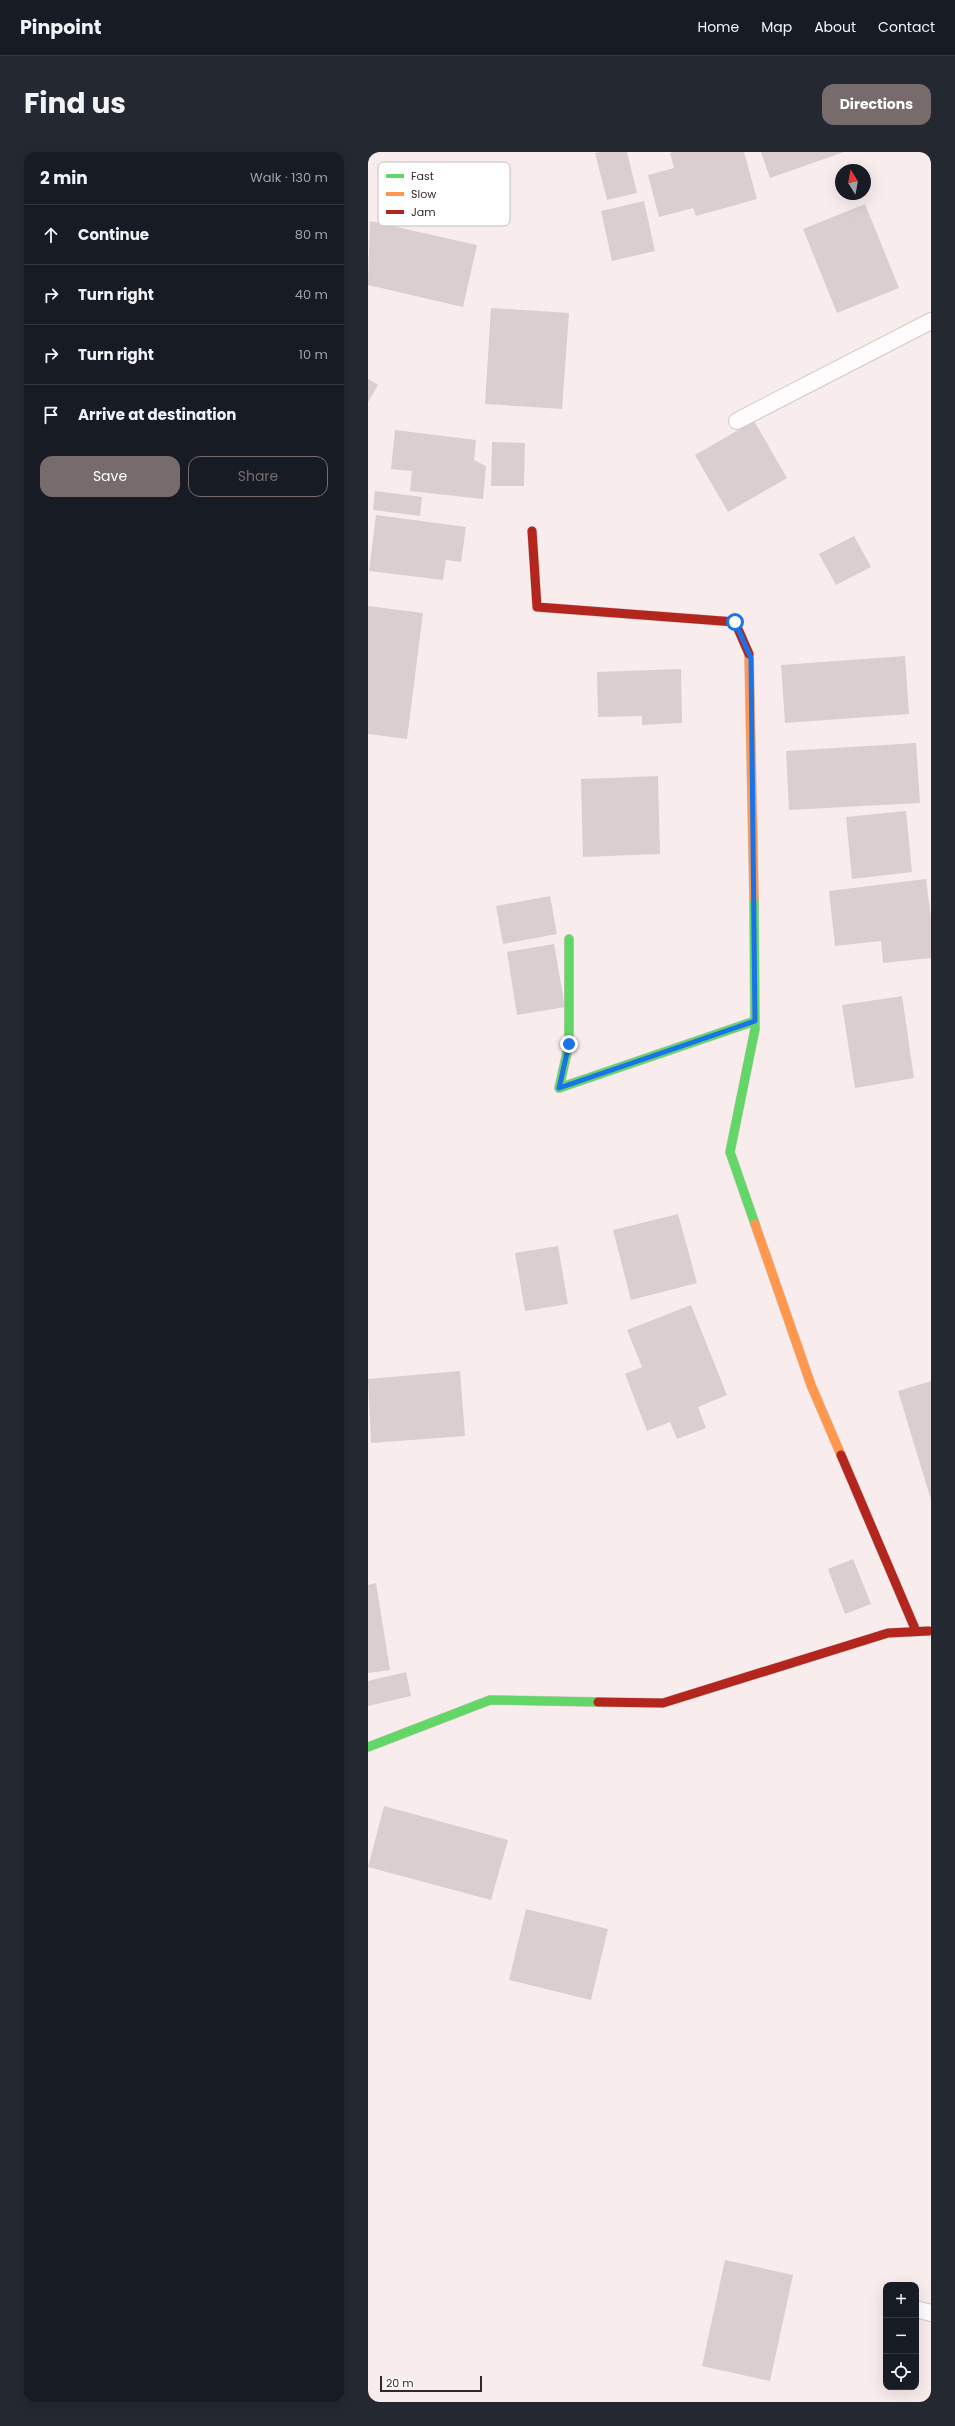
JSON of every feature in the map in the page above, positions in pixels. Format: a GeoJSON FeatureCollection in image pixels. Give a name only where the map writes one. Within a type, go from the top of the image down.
{"type":"FeatureCollection","features":[{"type":"Feature","properties":{"kind":"street"},"geometry":{"type":"LineString","coordinates":[[532,531],[538,607],[735,622],[751,658],[755,1021],[730,1152],[811,1385],[916,1631]]}},
{"type":"Feature","properties":{"kind":"street"},"geometry":{"type":"LineString","coordinates":[[568,939],[569,1044],[559,1088],[755,1021]]}},
{"type":"Feature","properties":{"kind":"street"},"geometry":{"type":"LineString","coordinates":[[368,1746],[490,1700],[663,1703],[888,1633],[931,1630]]}},
{"type":"Feature","properties":{"kind":"lane"},"geometry":{"type":"LineString","coordinates":[[737,420],[931,321]]}},
{"type":"Feature","properties":{"kind":"lane"},"geometry":{"type":"LineString","coordinates":[[919,2310],[931,2313]]}},
{"type":"Feature","properties":{"kind":"building"},"geometry":{"type":"Polygon","coordinates":[[[627,152],[637,193],[607,200],[595,153],[627,152]]]}},
{"type":"Feature","properties":{"kind":"building"},"geometry":{"type":"Polygon","coordinates":[[[744,152],[757,199],[696,216],[693,208],[659,217],[648,175],[674,168],[670,153],[744,152]]]}},
{"type":"Feature","properties":{"kind":"building"},"geometry":{"type":"Polygon","coordinates":[[[761,152],[844,152],[770,178],[761,152]]]}},
{"type":"Feature","properties":{"kind":"building"},"geometry":{"type":"Polygon","coordinates":[[[644,201],[655,251],[612,261],[601,211],[644,201]]]}},
{"type":"Feature","properties":{"kind":"building"},"geometry":{"type":"Polygon","coordinates":[[[865,204],[899,288],[837,313],[803,229],[865,204]]]}},
{"type":"Feature","properties":{"kind":"building"},"geometry":{"type":"Polygon","coordinates":[[[370,221],[378,223],[378,226],[392,226],[477,245],[463,307],[368,285],[370,221]]]}},
{"type":"Feature","properties":{"kind":"building"},"geometry":{"type":"Polygon","coordinates":[[[491,308],[569,313],[562,409],[485,404],[491,308]]]}},
{"type":"Feature","properties":{"kind":"building"},"geometry":{"type":"Polygon","coordinates":[[[368,379],[378,385],[368,402],[368,379]]]}},
{"type":"Feature","properties":{"kind":"building"},"geometry":{"type":"Polygon","coordinates":[[[754,421],[787,478],[728,512],[695,455],[754,421]]]}},
{"type":"Feature","properties":{"kind":"building"},"geometry":{"type":"Polygon","coordinates":[[[395,430],[476,440],[474,460],[486,466],[483,499],[410,491],[412,471],[391,469],[395,430]]]}},
{"type":"Feature","properties":{"kind":"building"},"geometry":{"type":"Polygon","coordinates":[[[492,442],[525,443],[524,486],[491,486],[492,442]]]}},
{"type":"Feature","properties":{"kind":"building"},"geometry":{"type":"Polygon","coordinates":[[[375,491],[422,497],[420,516],[373,510],[375,491]]]}},
{"type":"Feature","properties":{"kind":"building"},"geometry":{"type":"Polygon","coordinates":[[[376,515],[466,527],[461,562],[446,560],[443,580],[369,571],[376,515]]]}},
{"type":"Feature","properties":{"kind":"building"},"geometry":{"type":"Polygon","coordinates":[[[854,536],[871,567],[836,585],[819,554],[854,536]]]}},
{"type":"Feature","properties":{"kind":"building"},"geometry":{"type":"Polygon","coordinates":[[[368,606],[423,613],[407,739],[368,734],[368,606]]]}},
{"type":"Feature","properties":{"kind":"building"},"geometry":{"type":"Polygon","coordinates":[[[905,656],[909,714],[785,723],[781,665],[905,656]]]}},
{"type":"Feature","properties":{"kind":"building"},"geometry":{"type":"Polygon","coordinates":[[[681,669],[682,723],[642,725],[642,716],[598,717],[597,672],[681,669]]]}},
{"type":"Feature","properties":{"kind":"building"},"geometry":{"type":"Polygon","coordinates":[[[916,743],[920,803],[789,810],[786,751],[916,743]]]}},
{"type":"Feature","properties":{"kind":"building"},"geometry":{"type":"Polygon","coordinates":[[[658,776],[660,854],[583,857],[581,779],[658,776]]]}},
{"type":"Feature","properties":{"kind":"building"},"geometry":{"type":"Polygon","coordinates":[[[906,811],[912,872],[852,879],[846,817],[906,811]]]}},
{"type":"Feature","properties":{"kind":"building"},"geometry":{"type":"Polygon","coordinates":[[[926,879],[931,918],[931,958],[883,963],[881,941],[835,946],[829,891],[926,879]]]}},
{"type":"Feature","properties":{"kind":"building"},"geometry":{"type":"Polygon","coordinates":[[[550,896],[557,934],[503,944],[496,906],[550,896]]]}},
{"type":"Feature","properties":{"kind":"building"},"geometry":{"type":"Polygon","coordinates":[[[554,944],[565,1007],[517,1015],[507,952],[554,944]]]}},
{"type":"Feature","properties":{"kind":"building"},"geometry":{"type":"Polygon","coordinates":[[[902,996],[914,1078],[855,1088],[842,1005],[902,996]]]}},
{"type":"Feature","properties":{"kind":"building"},"geometry":{"type":"Polygon","coordinates":[[[678,1214],[697,1283],[631,1300],[613,1230],[678,1214]]]}},
{"type":"Feature","properties":{"kind":"building"},"geometry":{"type":"Polygon","coordinates":[[[558,1246],[568,1304],[525,1311],[515,1253],[558,1246]]]}},
{"type":"Feature","properties":{"kind":"building"},"geometry":{"type":"Polygon","coordinates":[[[691,1305],[727,1395],[698,1407],[706,1428],[677,1439],[670,1422],[647,1431],[625,1374],[642,1367],[627,1330],[691,1305]]]}},
{"type":"Feature","properties":{"kind":"building"},"geometry":{"type":"Polygon","coordinates":[[[460,1371],[465,1436],[371,1443],[368,1379],[460,1371]]]}},
{"type":"Feature","properties":{"kind":"building"},"geometry":{"type":"Polygon","coordinates":[[[931,1381],[931,1500],[898,1391],[931,1381]]]}},
{"type":"Feature","properties":{"kind":"building"},"geometry":{"type":"Polygon","coordinates":[[[853,1559],[871,1604],[845,1614],[828,1569],[853,1559]]]}},
{"type":"Feature","properties":{"kind":"building"},"geometry":{"type":"Polygon","coordinates":[[[376,1583],[390,1670],[368,1673],[368,1585],[376,1583]]]}},
{"type":"Feature","properties":{"kind":"building"},"geometry":{"type":"Polygon","coordinates":[[[406,1672],[411,1696],[368,1706],[368,1681],[406,1672]]]}},
{"type":"Feature","properties":{"kind":"building"},"geometry":{"type":"Polygon","coordinates":[[[384,1806],[508,1840],[491,1900],[368,1867],[384,1806]]]}},
{"type":"Feature","properties":{"kind":"building"},"geometry":{"type":"Polygon","coordinates":[[[526,1909],[608,1929],[591,2000],[509,1980],[526,1909]]]}},
{"type":"Feature","properties":{"kind":"building"},"geometry":{"type":"Polygon","coordinates":[[[725,2260],[793,2275],[770,2381],[702,2366],[725,2260]]]}},
{"type":"Feature","properties":{"kind":"traffic: fast"},"geometry":{"type":"LineString","coordinates":[[754,898],[755,1029],[730,1152],[755,1224]]}},
{"type":"Feature","properties":{"kind":"traffic: fast"},"geometry":{"type":"LineString","coordinates":[[569,939],[569,1044],[559,1088],[755,1021]]}},
{"type":"Feature","properties":{"kind":"traffic: fast"},"geometry":{"type":"LineString","coordinates":[[368,1747],[490,1700],[598,1702]]}},
{"type":"Feature","properties":{"kind":"traffic: slow"},"geometry":{"type":"LineString","coordinates":[[749,654],[754,898]]}},
{"type":"Feature","properties":{"kind":"traffic: slow"},"geometry":{"type":"LineString","coordinates":[[755,1224],[811,1385],[841,1455]]}},
{"type":"Feature","properties":{"kind":"traffic: jam"},"geometry":{"type":"LineString","coordinates":[[532,531],[537,607],[735,622],[749,654]]}},
{"type":"Feature","properties":{"kind":"traffic: jam"},"geometry":{"type":"LineString","coordinates":[[841,1455],[916,1631]]}},
{"type":"Feature","properties":{"kind":"traffic: jam"},"geometry":{"type":"LineString","coordinates":[[598,1702],[663,1703],[888,1633],[929,1631]]}},
{"type":"Feature","properties":{"kind":"route"},"geometry":{"type":"LineString","coordinates":[[569,1044],[559,1088],[755,1021],[751,658],[735,622]]}}]}
